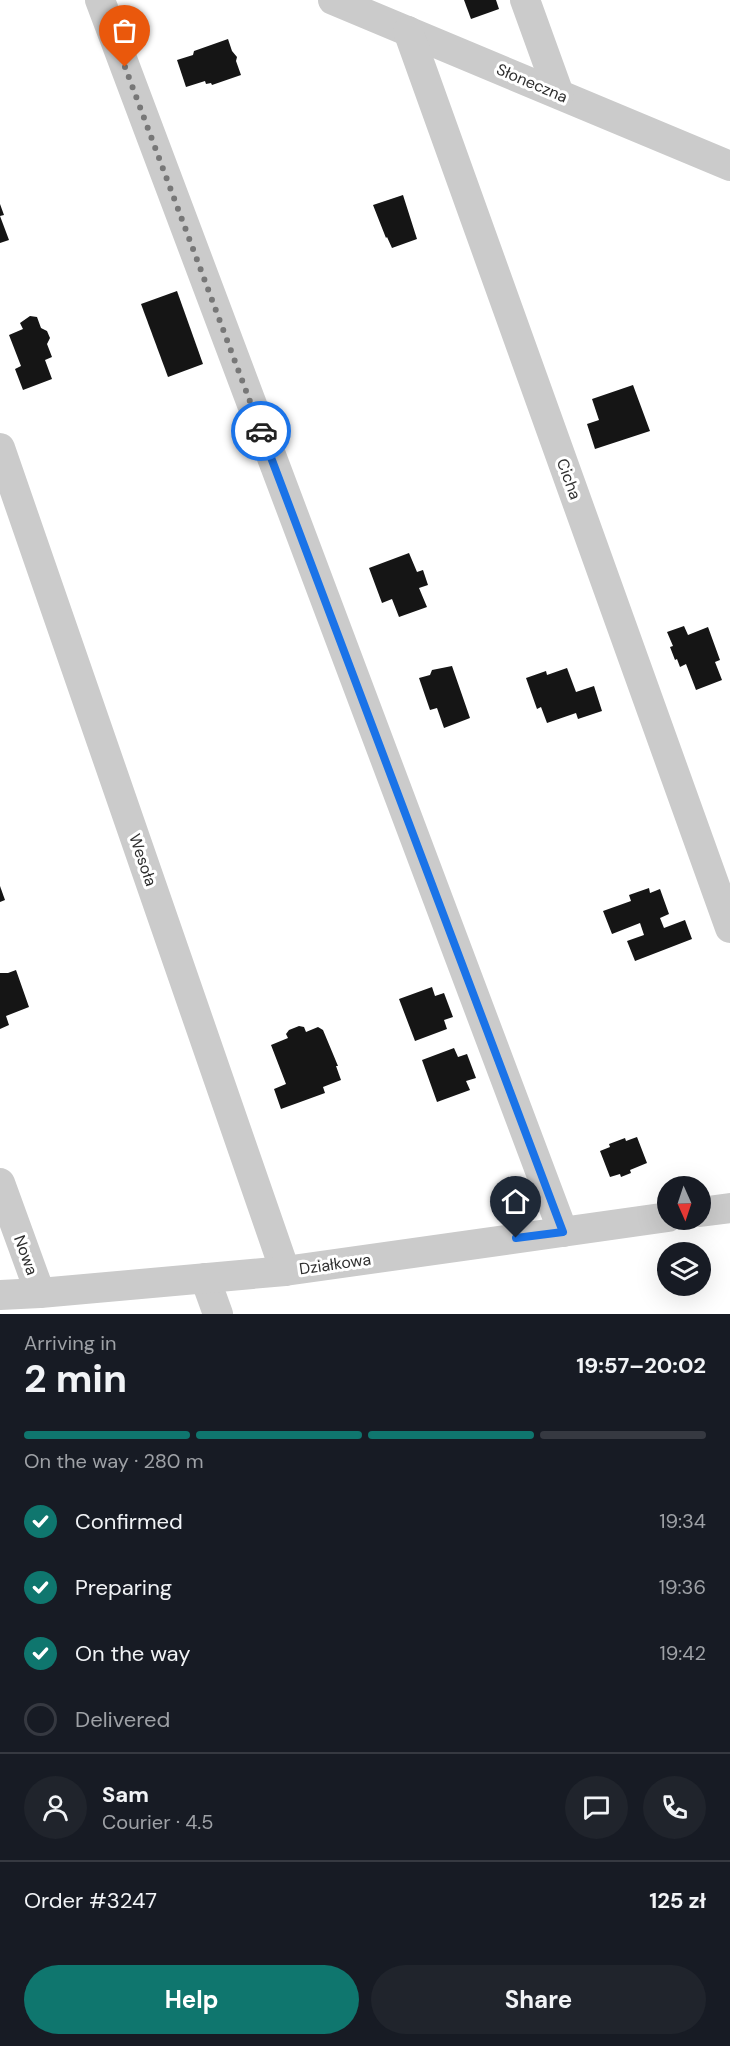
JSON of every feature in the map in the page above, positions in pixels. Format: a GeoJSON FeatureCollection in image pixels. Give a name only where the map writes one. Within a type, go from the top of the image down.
{"type":"FeatureCollection","features":[{"type":"Feature","properties":{"kind":"street"},"geometry":{"type":"LineString","coordinates":[[100,0],[563,1232]]}},
{"type":"Feature","properties":{"kind":"street","name":"Słoneczna"},"geometry":{"type":"LineString","coordinates":[[333,0],[730,166]]}},
{"type":"Feature","properties":{"kind":"street"},"geometry":{"type":"LineString","coordinates":[[525,0],[559,94]]}},
{"type":"Feature","properties":{"kind":"street","name":"Cicha"},"geometry":{"type":"LineString","coordinates":[[408,31],[730,928]]}},
{"type":"Feature","properties":{"kind":"street","name":"Wesoła"},"geometry":{"type":"LineString","coordinates":[[0,448],[285,1271]]}},
{"type":"Feature","properties":{"kind":"street","name":"Nowa"},"geometry":{"type":"LineString","coordinates":[[0,1184],[40,1293]]}},
{"type":"Feature","properties":{"kind":"street"},"geometry":{"type":"LineString","coordinates":[[711,1211],[730,1208]]}},
{"type":"Feature","properties":{"kind":"street","name":"Działkowa"},"geometry":{"type":"LineString","coordinates":[[0,1294],[40,1293],[285,1271],[657,1219]]}},
{"type":"Feature","properties":{"kind":"street"},"geometry":{"type":"LineString","coordinates":[[205,1278],[218,1314]]}},
{"type":"Feature","properties":{"kind":"building"},"geometry":{"type":"Polygon","coordinates":[[[464,0],[496,0],[499,9],[471,19],[464,0]]]}},
{"type":"Feature","properties":{"kind":"building"},"geometry":{"type":"Polygon","coordinates":[[[228,39],[237,57],[236,61],[241,75],[212,85],[211,83],[206,84],[205,81],[186,87],[177,60],[193,55],[194,51],[228,39]]]}},
{"type":"Feature","properties":{"kind":"building"},"geometry":{"type":"Polygon","coordinates":[[[403,195],[417,239],[392,248],[373,205],[403,195]]]}},
{"type":"Feature","properties":{"kind":"building"},"geometry":{"type":"Polygon","coordinates":[[[0,204],[4,215],[0,216],[0,204]]]}},
{"type":"Feature","properties":{"kind":"building"},"geometry":{"type":"Polygon","coordinates":[[[0,216],[9,240],[0,243],[0,216]]]}},
{"type":"Feature","properties":{"kind":"building"},"geometry":{"type":"Polygon","coordinates":[[[177,291],[203,364],[168,377],[141,304],[177,291]]]}},
{"type":"Feature","properties":{"kind":"building"},"geometry":{"type":"Polygon","coordinates":[[[30,316],[37,317],[41,328],[47,331],[50,338],[47,344],[52,357],[45,360],[52,379],[23,390],[15,369],[21,366],[9,335],[23,329],[20,323],[30,316]]]}},
{"type":"Feature","properties":{"kind":"building"},"geometry":{"type":"Polygon","coordinates":[[[633,385],[650,431],[595,449],[587,424],[599,420],[592,399],[633,385]]]}},
{"type":"Feature","properties":{"kind":"building"},"geometry":{"type":"Polygon","coordinates":[[[409,553],[417,572],[423,570],[428,585],[419,588],[427,607],[399,617],[392,599],[382,603],[369,568],[409,553]]]}},
{"type":"Feature","properties":{"kind":"building"},"geometry":{"type":"Polygon","coordinates":[[[684,626],[688,635],[708,627],[720,660],[715,662],[722,680],[696,690],[686,664],[680,667],[677,659],[675,660],[670,647],[673,646],[667,632],[684,626]]]}},
{"type":"Feature","properties":{"kind":"building"},"geometry":{"type":"Polygon","coordinates":[[[452,666],[470,718],[444,728],[437,708],[430,710],[419,678],[430,675],[432,670],[452,666]]]}},
{"type":"Feature","properties":{"kind":"building"},"geometry":{"type":"Polygon","coordinates":[[[567,668],[576,692],[594,686],[602,711],[578,719],[576,713],[547,723],[541,707],[537,709],[526,678],[546,671],[547,675],[567,668]]]}},
{"type":"Feature","properties":{"kind":"building"},"geometry":{"type":"Polygon","coordinates":[[[0,886],[5,900],[0,902],[0,886]]]}},
{"type":"Feature","properties":{"kind":"building"},"geometry":{"type":"Polygon","coordinates":[[[649,888],[650,893],[660,889],[669,914],[660,918],[664,928],[685,920],[692,939],[635,961],[627,941],[644,935],[640,923],[612,934],[603,911],[631,901],[629,895],[649,888]]]}},
{"type":"Feature","properties":{"kind":"building"},"geometry":{"type":"Polygon","coordinates":[[[16,970],[29,1007],[6,1016],[9,1025],[0,1029],[0,973],[16,970]]]}},
{"type":"Feature","properties":{"kind":"building"},"geometry":{"type":"Polygon","coordinates":[[[432,987],[435,996],[444,993],[453,1017],[444,1020],[447,1029],[415,1041],[399,999],[432,987]]]}},
{"type":"Feature","properties":{"kind":"building"},"geometry":{"type":"Polygon","coordinates":[[[299,1026],[304,1027],[306,1032],[318,1027],[323,1030],[338,1066],[336,1066],[341,1080],[323,1087],[325,1093],[281,1109],[274,1089],[286,1084],[271,1045],[288,1038],[286,1034],[289,1030],[299,1026]]]}},
{"type":"Feature","properties":{"kind":"building"},"geometry":{"type":"Polygon","coordinates":[[[454,1048],[458,1057],[467,1054],[476,1078],[466,1081],[470,1090],[437,1102],[422,1060],[454,1048]]]}},
{"type":"Feature","properties":{"kind":"building"},"geometry":{"type":"Polygon","coordinates":[[[637,1137],[647,1163],[630,1170],[631,1173],[621,1177],[620,1174],[610,1177],[600,1151],[610,1147],[609,1144],[625,1138],[626,1141],[637,1137]]]}},
{"type":"Feature","properties":{"kind":"way so far"},"geometry":{"type":"LineString","coordinates":[[125,67],[261,431]]}},
{"type":"Feature","properties":{"kind":"route"},"geometry":{"type":"LineString","coordinates":[[261,431],[563,1232],[516,1238]]}}]}
